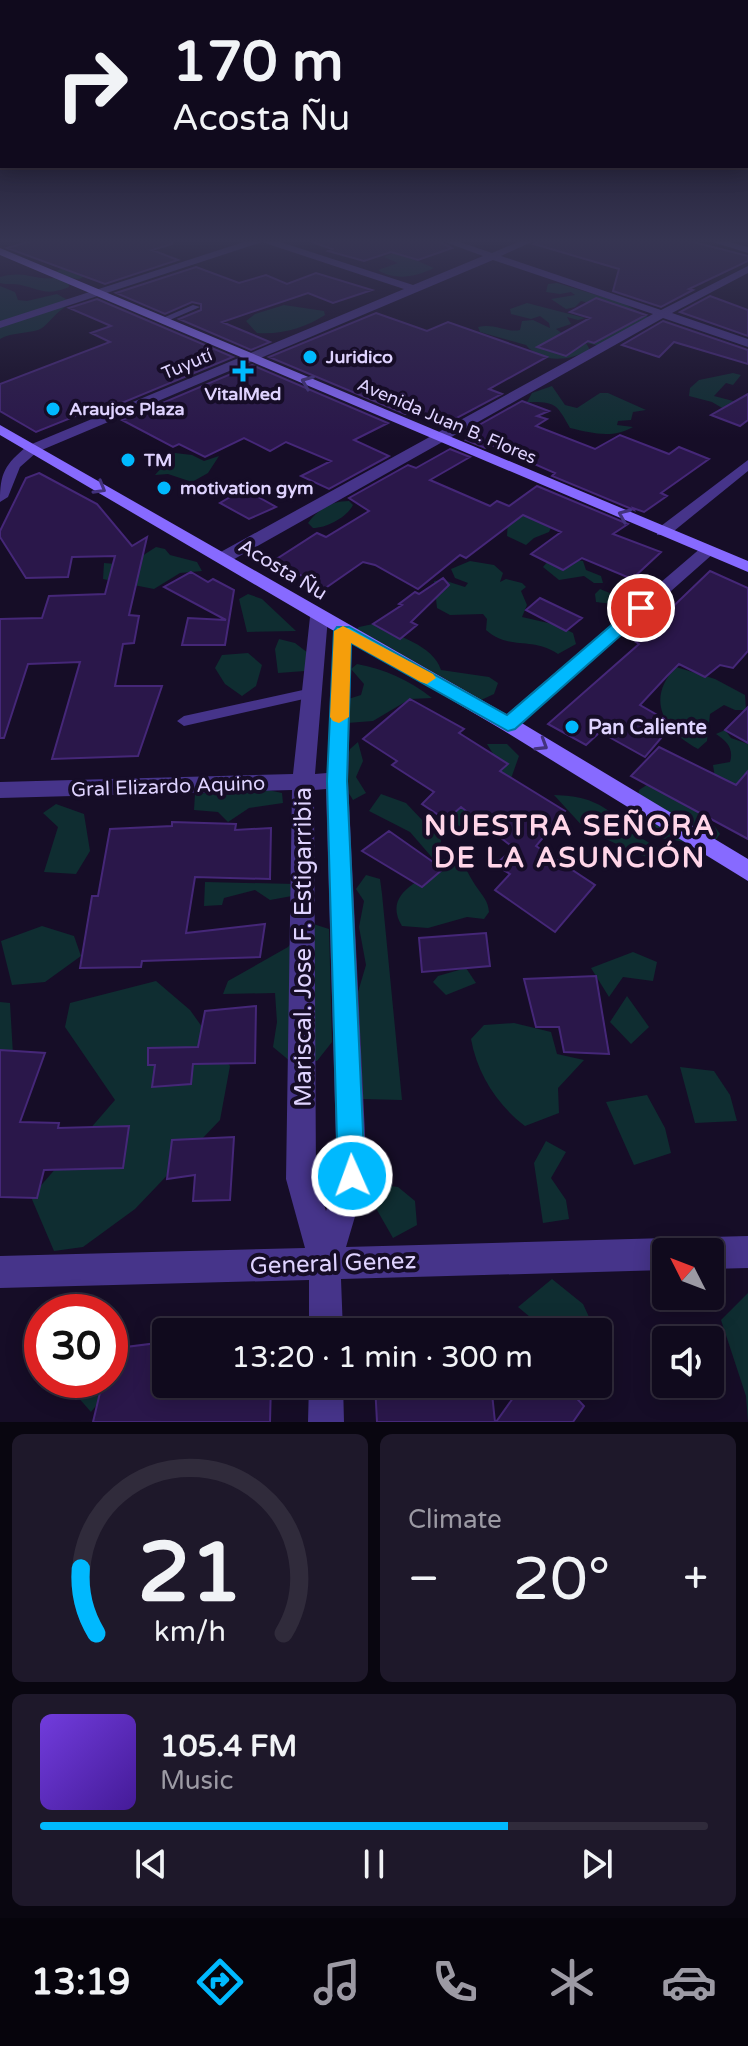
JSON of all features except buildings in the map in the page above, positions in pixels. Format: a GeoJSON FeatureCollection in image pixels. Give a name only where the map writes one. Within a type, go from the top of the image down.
{"type":"FeatureCollection","features":[{"type":"Feature","properties":{"kind":"street"},"geometry":{"type":"LineString","coordinates":[[0,325],[60,305]]}},
{"type":"Feature","properties":{"kind":"street","name":"Avenida Juan B. Flores"},"geometry":{"type":"LineString","coordinates":[[130,305],[748,567]]}},
{"type":"Feature","properties":{"kind":"street","name":"Tuyutí"},"geometry":{"type":"LineString","coordinates":[[32,449],[371,305]]}},
{"type":"Feature","properties":{"kind":"street"},"geometry":{"type":"LineString","coordinates":[[637,305],[748,343]]}},
{"type":"Feature","properties":{"kind":"street"},"geometry":{"type":"LineString","coordinates":[[223,558],[679,305]]}},
{"type":"Feature","properties":{"kind":"street","name":"Acosta Ñu"},"geometry":{"type":"LineString","coordinates":[[0,429],[343,631],[508,724],[748,871]]}},
{"type":"Feature","properties":{"kind":"street"},"geometry":{"type":"LineString","coordinates":[[0,497],[14,465],[32,449]]}},
{"type":"Feature","properties":{"kind":"street"},"geometry":{"type":"LineString","coordinates":[[663,532],[748,464]]}},
{"type":"Feature","properties":{"kind":"street"},"geometry":{"type":"LineString","coordinates":[[508,724],[708,550]]}},
{"type":"Feature","properties":{"kind":"street","name":"Mariscal. Jose F. Estigarribia"},"geometry":{"type":"LineString","coordinates":[[319,617],[303,782],[301,1179],[325,1263]]}},
{"type":"Feature","properties":{"kind":"street","name":"Mariscal. Jose F. Estigarribia"},"geometry":{"type":"LineString","coordinates":[[325,1263],[352,1176],[337,781],[343,631]]}},
{"type":"Feature","properties":{"kind":"street","name":"Gral Elizardo Aquino"},"geometry":{"type":"LineString","coordinates":[[0,790],[337,781]]}},
{"type":"Feature","properties":{"kind":"street"},"geometry":{"type":"LineString","coordinates":[[724,1253],[748,1252]]}},
{"type":"Feature","properties":{"kind":"street","name":"General Genez"},"geometry":{"type":"LineString","coordinates":[[0,1272],[652,1254]]}},
{"type":"Feature","properties":{"kind":"street"},"geometry":{"type":"LineString","coordinates":[[325,1263],[326,1318]]}},
{"type":"Feature","properties":{"kind":"street"},"geometry":{"type":"LineString","coordinates":[[326,1398],[326,1422]]}},
{"type":"Feature","properties":{"kind":"lane"},"geometry":{"type":"LineString","coordinates":[[162,320],[196,307]]}},
{"type":"Feature","properties":{"kind":"lane"},"geometry":{"type":"LineString","coordinates":[[184,721],[312,693]]}},
{"type":"Feature","properties":{"kind":"green space"},"geometry":{"type":"Polygon","coordinates":[[[0,305],[69,305],[42,328],[0,339],[0,305]]]}},
{"type":"Feature","properties":{"kind":"green space"},"geometry":{"type":"Polygon","coordinates":[[[286,305],[324,311],[325,315],[284,332],[257,333],[246,321],[255,314],[286,305]]]}},
{"type":"Feature","properties":{"kind":"green space"},"geometry":{"type":"Polygon","coordinates":[[[520,305],[536,305],[585,318],[567,317],[571,324],[556,329],[566,336],[594,343],[611,332],[588,305],[627,305],[650,318],[601,346],[586,343],[590,350],[573,357],[556,359],[540,355],[526,345],[480,332],[478,327],[520,330],[522,321],[533,320],[550,328],[549,323],[540,316],[531,319],[511,314],[510,309],[520,305]]]}},
{"type":"Feature","properties":{"kind":"green space"},"geometry":{"type":"Polygon","coordinates":[[[733,373],[741,375],[733,385],[726,383],[714,396],[737,402],[729,412],[712,402],[689,396],[690,388],[699,380],[733,373]]]}},
{"type":"Feature","properties":{"kind":"green space"},"geometry":{"type":"Polygon","coordinates":[[[552,386],[565,405],[577,408],[600,393],[608,393],[646,410],[633,412],[631,420],[618,421],[617,425],[633,427],[617,433],[602,434],[570,428],[554,406],[527,402],[532,393],[552,386]]]}},
{"type":"Feature","properties":{"kind":"green space"},"geometry":{"type":"Polygon","coordinates":[[[175,453],[192,455],[204,461],[219,456],[208,473],[192,482],[168,474],[155,475],[163,466],[164,458],[175,453]]]}},
{"type":"Feature","properties":{"kind":"green space"},"geometry":{"type":"Polygon","coordinates":[[[349,501],[353,505],[336,521],[313,528],[308,523],[326,507],[349,501]]]}},
{"type":"Feature","properties":{"kind":"green space"},"geometry":{"type":"Polygon","coordinates":[[[525,513],[552,525],[549,532],[526,545],[507,536],[508,520],[525,513]]]}},
{"type":"Feature","properties":{"kind":"green space"},"geometry":{"type":"Polygon","coordinates":[[[156,547],[165,549],[170,555],[197,562],[202,571],[180,573],[154,589],[103,579],[104,563],[128,565],[156,547]]]}},
{"type":"Feature","properties":{"kind":"green space"},"geometry":{"type":"Polygon","coordinates":[[[470,561],[494,565],[503,573],[500,582],[506,579],[522,583],[526,587],[521,591],[527,605],[522,617],[557,625],[573,633],[576,644],[558,654],[539,646],[495,636],[486,630],[487,619],[483,614],[450,615],[437,608],[434,581],[443,580],[465,587],[468,583],[455,578],[451,569],[470,561]]]}},
{"type":"Feature","properties":{"kind":"green space"},"geometry":{"type":"Polygon","coordinates":[[[548,561],[583,561],[586,570],[601,576],[603,583],[594,583],[584,576],[559,580],[543,567],[548,561]]]}},
{"type":"Feature","properties":{"kind":"green space"},"geometry":{"type":"Polygon","coordinates":[[[643,578],[653,586],[640,598],[620,604],[596,602],[595,594],[600,589],[612,594],[643,578]]]}},
{"type":"Feature","properties":{"kind":"green space"},"geometry":{"type":"Polygon","coordinates":[[[248,594],[262,599],[296,631],[247,632],[239,599],[248,594]]]}},
{"type":"Feature","properties":{"kind":"green space"},"geometry":{"type":"Polygon","coordinates":[[[373,624],[422,647],[437,661],[441,670],[489,677],[498,683],[494,694],[479,701],[353,632],[359,627],[373,624]]]}},
{"type":"Feature","properties":{"kind":"green space"},"geometry":{"type":"Polygon","coordinates":[[[279,639],[295,643],[308,653],[305,671],[278,673],[275,649],[279,639]]]}},
{"type":"Feature","properties":{"kind":"green space"},"geometry":{"type":"Polygon","coordinates":[[[248,653],[262,665],[256,686],[242,696],[225,684],[215,668],[222,655],[248,653]]]}},
{"type":"Feature","properties":{"kind":"green space"},"geometry":{"type":"Polygon","coordinates":[[[357,664],[396,676],[432,698],[410,699],[373,721],[347,723],[345,700],[361,695],[364,684],[351,669],[357,664]]]}},
{"type":"Feature","properties":{"kind":"green space"},"geometry":{"type":"Polygon","coordinates":[[[676,667],[715,679],[745,695],[746,710],[735,710],[724,705],[710,714],[707,741],[698,749],[668,724],[660,702],[667,679],[676,667]]]}},
{"type":"Feature","properties":{"kind":"green space"},"geometry":{"type":"Polygon","coordinates":[[[725,730],[731,738],[748,744],[748,789],[733,788],[715,778],[713,765],[730,762],[729,746],[716,734],[725,730]]]}},
{"type":"Feature","properties":{"kind":"green space"},"geometry":{"type":"Polygon","coordinates":[[[358,742],[363,761],[356,777],[366,793],[353,800],[340,779],[350,749],[358,742]]]}},
{"type":"Feature","properties":{"kind":"green space"},"geometry":{"type":"Polygon","coordinates":[[[487,744],[507,744],[519,756],[508,787],[485,791],[462,827],[446,820],[495,757],[487,744]]]}},
{"type":"Feature","properties":{"kind":"green space"},"geometry":{"type":"Polygon","coordinates":[[[656,779],[708,817],[720,834],[711,846],[660,838],[636,807],[639,790],[656,779]]]}},
{"type":"Feature","properties":{"kind":"green space"},"geometry":{"type":"Polygon","coordinates":[[[259,788],[282,793],[283,803],[249,808],[228,822],[218,812],[194,810],[195,794],[259,788]]]}},
{"type":"Feature","properties":{"kind":"green space"},"geometry":{"type":"Polygon","coordinates":[[[381,794],[406,803],[441,840],[440,859],[464,867],[487,902],[489,912],[484,919],[467,917],[428,928],[402,926],[397,915],[400,897],[415,883],[442,869],[410,832],[369,811],[381,794]]]}},
{"type":"Feature","properties":{"kind":"green space"},"geometry":{"type":"Polygon","coordinates":[[[554,795],[578,797],[599,805],[613,814],[606,826],[636,835],[663,851],[665,858],[643,856],[586,830],[554,795]]]}},
{"type":"Feature","properties":{"kind":"green space"},"geometry":{"type":"Polygon","coordinates":[[[56,804],[84,814],[90,851],[76,874],[44,872],[58,827],[43,813],[56,804]]]}},
{"type":"Feature","properties":{"kind":"green space"},"geometry":{"type":"Polygon","coordinates":[[[366,875],[380,879],[402,1100],[363,1099],[358,992],[366,965],[359,927],[364,901],[356,889],[366,875]]]}},
{"type":"Feature","properties":{"kind":"green space"},"geometry":{"type":"Polygon","coordinates":[[[205,882],[295,884],[292,896],[270,900],[255,890],[224,898],[222,905],[204,906],[205,882]]]}},
{"type":"Feature","properties":{"kind":"green space"},"geometry":{"type":"Polygon","coordinates":[[[307,922],[329,929],[332,1042],[317,1061],[291,1062],[273,1047],[277,1022],[275,993],[223,994],[228,981],[288,947],[307,922]]]}},
{"type":"Feature","properties":{"kind":"green space"},"geometry":{"type":"Polygon","coordinates":[[[42,926],[74,936],[81,956],[45,982],[12,985],[1,941],[42,926]]]}},
{"type":"Feature","properties":{"kind":"green space"},"geometry":{"type":"Polygon","coordinates":[[[633,952],[657,962],[653,981],[623,977],[609,997],[591,968],[633,952]]]}},
{"type":"Feature","properties":{"kind":"green space"},"geometry":{"type":"Polygon","coordinates":[[[466,968],[476,983],[446,995],[433,982],[438,976],[466,968]]]}},
{"type":"Feature","properties":{"kind":"green space"},"geometry":{"type":"Polygon","coordinates":[[[156,981],[190,1010],[230,1066],[220,1120],[135,1209],[83,1247],[54,1251],[31,1197],[115,1100],[65,1027],[70,1003],[156,981]]]}},
{"type":"Feature","properties":{"kind":"green space"},"geometry":{"type":"Polygon","coordinates":[[[627,996],[649,1027],[631,1044],[610,1022],[627,996]]]}},
{"type":"Feature","properties":{"kind":"green space"},"geometry":{"type":"Polygon","coordinates":[[[0,1002],[10,1003],[14,1072],[0,1072],[0,1002]]]}},
{"type":"Feature","properties":{"kind":"green space"},"geometry":{"type":"Polygon","coordinates":[[[514,1023],[551,1032],[557,1054],[584,1060],[558,1088],[559,1113],[525,1126],[506,1108],[483,1076],[471,1039],[484,1025],[514,1023]]]}},
{"type":"Feature","properties":{"kind":"green space"},"geometry":{"type":"Polygon","coordinates":[[[680,1067],[714,1071],[730,1095],[737,1121],[695,1123],[680,1067]]]}},
{"type":"Feature","properties":{"kind":"green space"},"geometry":{"type":"Polygon","coordinates":[[[647,1095],[665,1128],[671,1153],[634,1165],[606,1102],[647,1095]]]}},
{"type":"Feature","properties":{"kind":"green space"},"geometry":{"type":"Polygon","coordinates":[[[546,1141],[566,1152],[551,1178],[566,1200],[569,1219],[543,1223],[534,1163],[546,1141]]]}},
{"type":"Feature","properties":{"kind":"green space"},"geometry":{"type":"Polygon","coordinates":[[[384,1185],[398,1187],[415,1201],[417,1225],[393,1238],[373,1203],[384,1185]]]}},
{"type":"Feature","properties":{"kind":"green space"},"geometry":{"type":"Polygon","coordinates":[[[552,1279],[583,1304],[589,1318],[531,1318],[518,1307],[552,1279]]]}},
{"type":"Feature","properties":{"kind":"green space"},"geometry":{"type":"Polygon","coordinates":[[[748,1293],[748,1422],[746,1396],[721,1320],[748,1293]]]}},
{"type":"Feature","properties":{"kind":"green space"},"geometry":{"type":"Polygon","coordinates":[[[79,1398],[102,1398],[91,1412],[79,1398]]]}},
{"type":"Feature","properties":{"kind":"slow traffic"},"geometry":{"type":"LineString","coordinates":[[339,717],[343,631],[427,678]]}},
{"type":"Feature","properties":{"kind":"place","name":"Juridico"},"geometry":{"type":"Point","coordinates":[310,357]}},
{"type":"Feature","properties":{"kind":"place","name":"VitalMed"},"geometry":{"type":"Point","coordinates":[243,371]}},
{"type":"Feature","properties":{"kind":"place","name":"Araujos Plaza"},"geometry":{"type":"Point","coordinates":[53,409]}},
{"type":"Feature","properties":{"kind":"place","name":"TM"},"geometry":{"type":"Point","coordinates":[128,460]}},
{"type":"Feature","properties":{"kind":"place","name":"motivation gym"},"geometry":{"type":"Point","coordinates":[164,488]}},
{"type":"Feature","properties":{"kind":"place","name":"Pan Caliente"},"geometry":{"type":"Point","coordinates":[572,727]}},
{"type":"Feature","properties":{"kind":"district","name":"NUESTRA SEÑORA DE LA ASUNCIÓN"},"geometry":{"type":"Point","coordinates":[570,841]}},
{"type":"Feature","properties":{"kind":"route"},"geometry":{"type":"LineString","coordinates":[[352,1176],[337,781],[343,631],[508,724],[641,608]]}}]}
